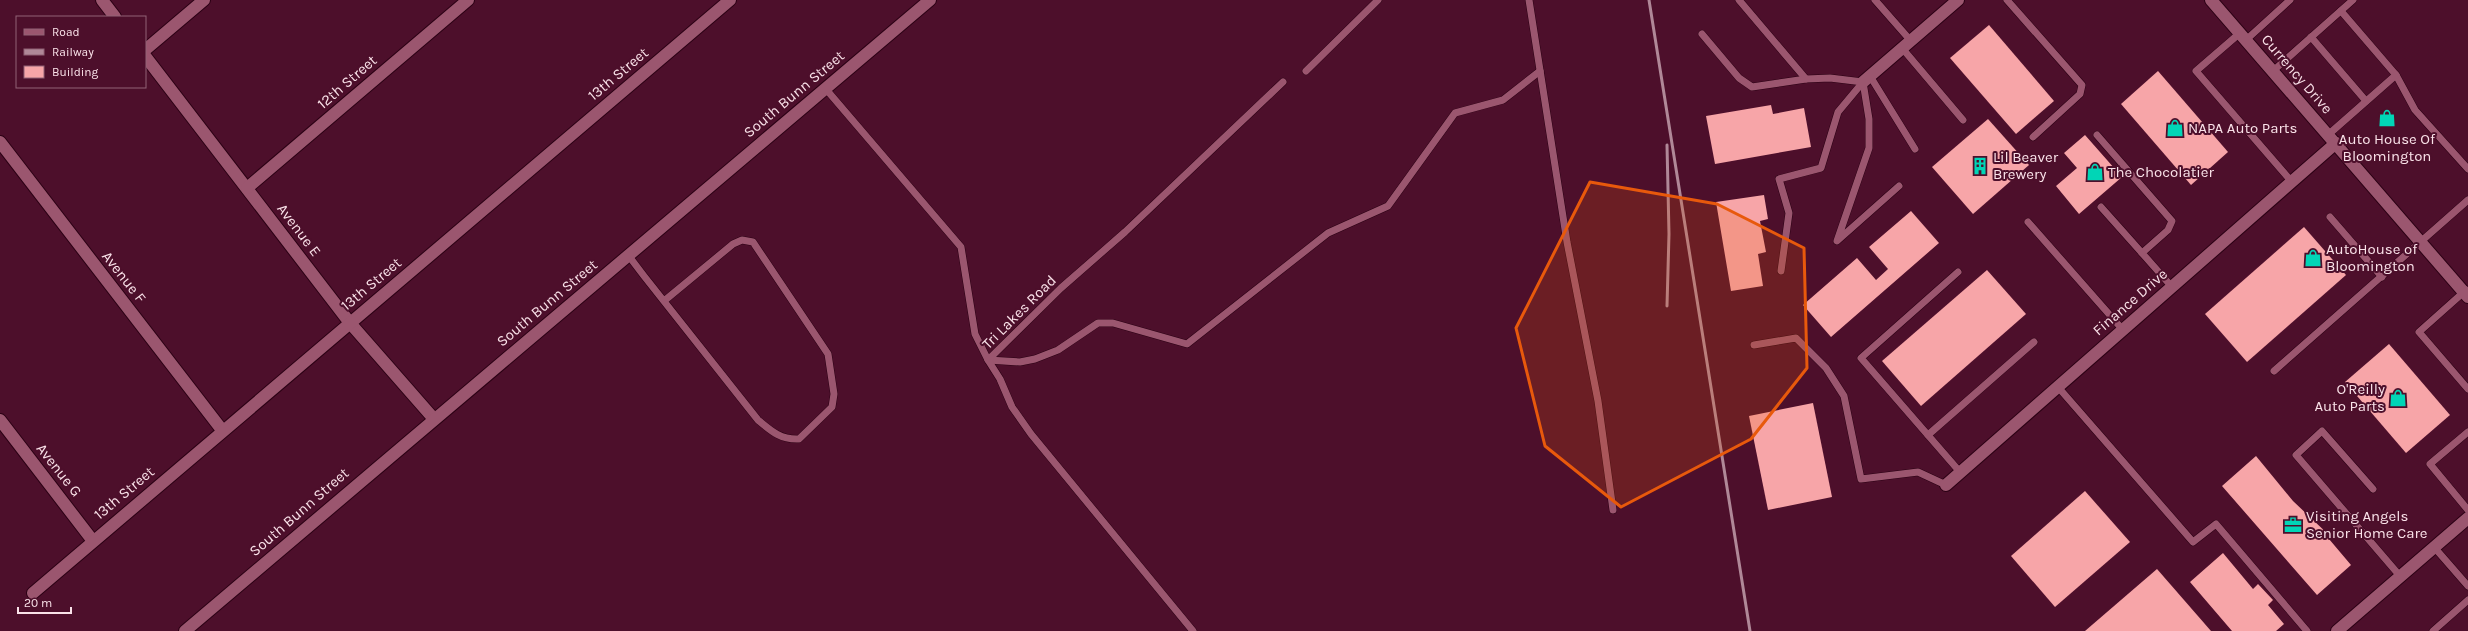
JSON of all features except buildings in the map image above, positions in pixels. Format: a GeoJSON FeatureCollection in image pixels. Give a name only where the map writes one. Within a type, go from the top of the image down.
{"type":"FeatureCollection","features":[{"type":"Feature","properties":{"kind":"street"},"geometry":{"type":"LineString","coordinates":[[102,0],[114,16]]}},
{"type":"Feature","properties":{"kind":"street"},"geometry":{"type":"LineString","coordinates":[[146,49],[204,0]]}},
{"type":"Feature","properties":{"kind":"street","name":"12th Street"},"geometry":{"type":"LineString","coordinates":[[247,188],[468,0]]}},
{"type":"Feature","properties":{"kind":"street","name":"13th Street"},"geometry":{"type":"LineString","coordinates":[[33,593],[222,430],[350,324],[730,0]]}},
{"type":"Feature","properties":{"kind":"street","name":"South Bunn Street"},"geometry":{"type":"LineString","coordinates":[[185,631],[930,0]]}},
{"type":"Feature","properties":{"kind":"street"},"geometry":{"type":"LineString","coordinates":[[1867,79],[1958,0]]}},
{"type":"Feature","properties":{"kind":"street","name":"Currency Drive"},"geometry":{"type":"LineString","coordinates":[[2211,0],[2467,292]]}},
{"type":"Feature","properties":{"kind":"street","name":"Avenue E"},"geometry":{"type":"LineString","coordinates":[[146,57],[350,324],[434,419]]}},
{"type":"Feature","properties":{"kind":"street","name":"Finance Drive"},"geometry":{"type":"LineString","coordinates":[[1946,485],[2292,182],[2332,139]]}},
{"type":"Feature","properties":{"kind":"street","name":"Avenue F"},"geometry":{"type":"LineString","coordinates":[[0,142],[222,430]]}},
{"type":"Feature","properties":{"kind":"street","name":"Avenue G"},"geometry":{"type":"LineString","coordinates":[[0,420],[93,540]]}},
{"type":"Feature","properties":{"kind":"street"},"geometry":{"type":"LineString","coordinates":[[2337,631],[2468,518]]}},
{"type":"Feature","properties":{"kind":"lane"},"geometry":{"type":"LineString","coordinates":[[1306,71],[1378,0]]}},
{"type":"Feature","properties":{"kind":"lane"},"geometry":{"type":"LineString","coordinates":[[1529,0],[1567,242],[1598,401],[1613,510]]}},
{"type":"Feature","properties":{"kind":"lane"},"geometry":{"type":"LineString","coordinates":[[1739,0],[1806,79]]}},
{"type":"Feature","properties":{"kind":"lane"},"geometry":{"type":"LineString","coordinates":[[1875,0],[1963,120]]}},
{"type":"Feature","properties":{"kind":"lane"},"geometry":{"type":"LineString","coordinates":[[2007,0],[2082,85],[2080,94],[2034,137]]}},
{"type":"Feature","properties":{"kind":"lane"},"geometry":{"type":"LineString","coordinates":[[2290,0],[2196,72],[2292,182]]}},
{"type":"Feature","properties":{"kind":"lane"},"geometry":{"type":"LineString","coordinates":[[2273,71],[2353,0]]}},
{"type":"Feature","properties":{"kind":"lane"},"geometry":{"type":"LineString","coordinates":[[2341,11],[2396,75],[2415,110],[2468,169]]}},
{"type":"Feature","properties":{"kind":"lane"},"geometry":{"type":"LineString","coordinates":[[1702,34],[1739,78],[1752,87],[1806,79],[1867,79]]}},
{"type":"Feature","properties":{"kind":"lane"},"geometry":{"type":"LineString","coordinates":[[2311,38],[2366,101]]}},
{"type":"Feature","properties":{"kind":"lane"},"geometry":{"type":"LineString","coordinates":[[826,88],[961,247],[975,334],[988,360],[1020,362],[1058,350],[1098,323],[1113,323],[1187,344],[1328,233],[1388,206],[1455,113],[1503,100],[1540,71]]}},
{"type":"Feature","properties":{"kind":"lane"},"geometry":{"type":"LineString","coordinates":[[2332,139],[2366,101],[2396,75]]}},
{"type":"Feature","properties":{"kind":"lane"},"geometry":{"type":"LineString","coordinates":[[1867,79],[1915,149]]}},
{"type":"Feature","properties":{"kind":"lane"},"geometry":{"type":"LineString","coordinates":[[1867,79],[1869,148],[1837,241],[1899,186]]}},
{"type":"Feature","properties":{"kind":"lane"},"geometry":{"type":"LineString","coordinates":[[1781,271],[1789,213],[1779,179],[1821,168],[1838,112],[1867,79]]}},
{"type":"Feature","properties":{"kind":"lane","name":"Tri Lakes Road"},"geometry":{"type":"LineString","coordinates":[[1193,631],[1031,434],[1012,407],[1000,379],[988,360],[1056,293],[1125,232],[1283,82]]}},
{"type":"Feature","properties":{"kind":"lane"},"geometry":{"type":"LineString","coordinates":[[2097,135],[2172,221],[2168,230],[2142,253]]}},
{"type":"Feature","properties":{"kind":"lane"},"geometry":{"type":"LineString","coordinates":[[2274,371],[2382,277],[2420,240],[2468,200]]}},
{"type":"Feature","properties":{"kind":"lane"},"geometry":{"type":"LineString","coordinates":[[2101,207],[2172,287]]}},
{"type":"Feature","properties":{"kind":"lane"},"geometry":{"type":"LineString","coordinates":[[2330,217],[2382,277]]}},
{"type":"Feature","properties":{"kind":"lane"},"geometry":{"type":"LineString","coordinates":[[2028,222],[2123,330]]}},
{"type":"Feature","properties":{"kind":"lane"},"geometry":{"type":"LineString","coordinates":[[628,255],[664,301],[758,420],[776,434],[788,439],[799,439],[832,406],[834,394],[828,354],[753,242],[742,240],[733,244],[664,301]]}},
{"type":"Feature","properties":{"kind":"lane"},"geometry":{"type":"LineString","coordinates":[[1958,272],[1862,358],[1960,472]]}},
{"type":"Feature","properties":{"kind":"lane"},"geometry":{"type":"LineString","coordinates":[[2467,292],[2419,332],[2468,389]]}},
{"type":"Feature","properties":{"kind":"lane"},"geometry":{"type":"LineString","coordinates":[[1754,345],[1796,338],[1826,368],[1844,396],[1861,479],[1918,472],[1946,485]]}},
{"type":"Feature","properties":{"kind":"lane"},"geometry":{"type":"LineString","coordinates":[[1928,435],[2034,342]]}},
{"type":"Feature","properties":{"kind":"lane"},"geometry":{"type":"LineString","coordinates":[[2058,387],[2193,542],[2216,524],[2307,631]]}},
{"type":"Feature","properties":{"kind":"lane"},"geometry":{"type":"LineString","coordinates":[[2373,489],[2322,432],[2296,454],[2400,576]]}},
{"type":"Feature","properties":{"kind":"lane"},"geometry":{"type":"LineString","coordinates":[[2468,432],[2430,464],[2468,510]]}},
{"type":"Feature","properties":{"kind":"lane"},"geometry":{"type":"LineString","coordinates":[[2434,547],[2468,586]]}},
{"type":"Feature","properties":{"kind":"lane"},"geometry":{"type":"LineString","coordinates":[[2433,631],[2468,600]]}},
{"type":"Feature","properties":{"kind":"highlighted area"},"geometry":{"type":"Polygon","coordinates":[[[1590,182],[1717,204],[1804,248],[1807,368],[1751,439],[1621,507],[1545,446],[1516,328],[1590,182]]]}},
{"type":"Feature","properties":{"kind":"railway"},"geometry":{"type":"LineString","coordinates":[[1649,0],[1750,631]]}},
{"type":"Feature","properties":{"kind":"railway"},"geometry":{"type":"LineString","coordinates":[[1667,145],[1669,234],[1667,306]]}},
{"type":"Feature","properties":{"kind":"place","name":"Auto House Of Bloomington"},"geometry":{"type":"Point","coordinates":[2387,118]}},
{"type":"Feature","properties":{"kind":"place","name":"NAPA Auto Parts"},"geometry":{"type":"Point","coordinates":[2175,128]}},
{"type":"Feature","properties":{"kind":"place","name":"Lil Beaver Brewery"},"geometry":{"type":"Point","coordinates":[1980,166]}},
{"type":"Feature","properties":{"kind":"place","name":"The Chocolatier"},"geometry":{"type":"Point","coordinates":[2095,172]}},
{"type":"Feature","properties":{"kind":"place","name":"AutoHouse of Bloomington"},"geometry":{"type":"Point","coordinates":[2313,258]}},
{"type":"Feature","properties":{"kind":"place","name":"O'Reilly Auto Parts"},"geometry":{"type":"Point","coordinates":[2398,398]}},
{"type":"Feature","properties":{"kind":"place","name":"Visiting Angels Senior Home Care"},"geometry":{"type":"Point","coordinates":[2293,525]}}]}
